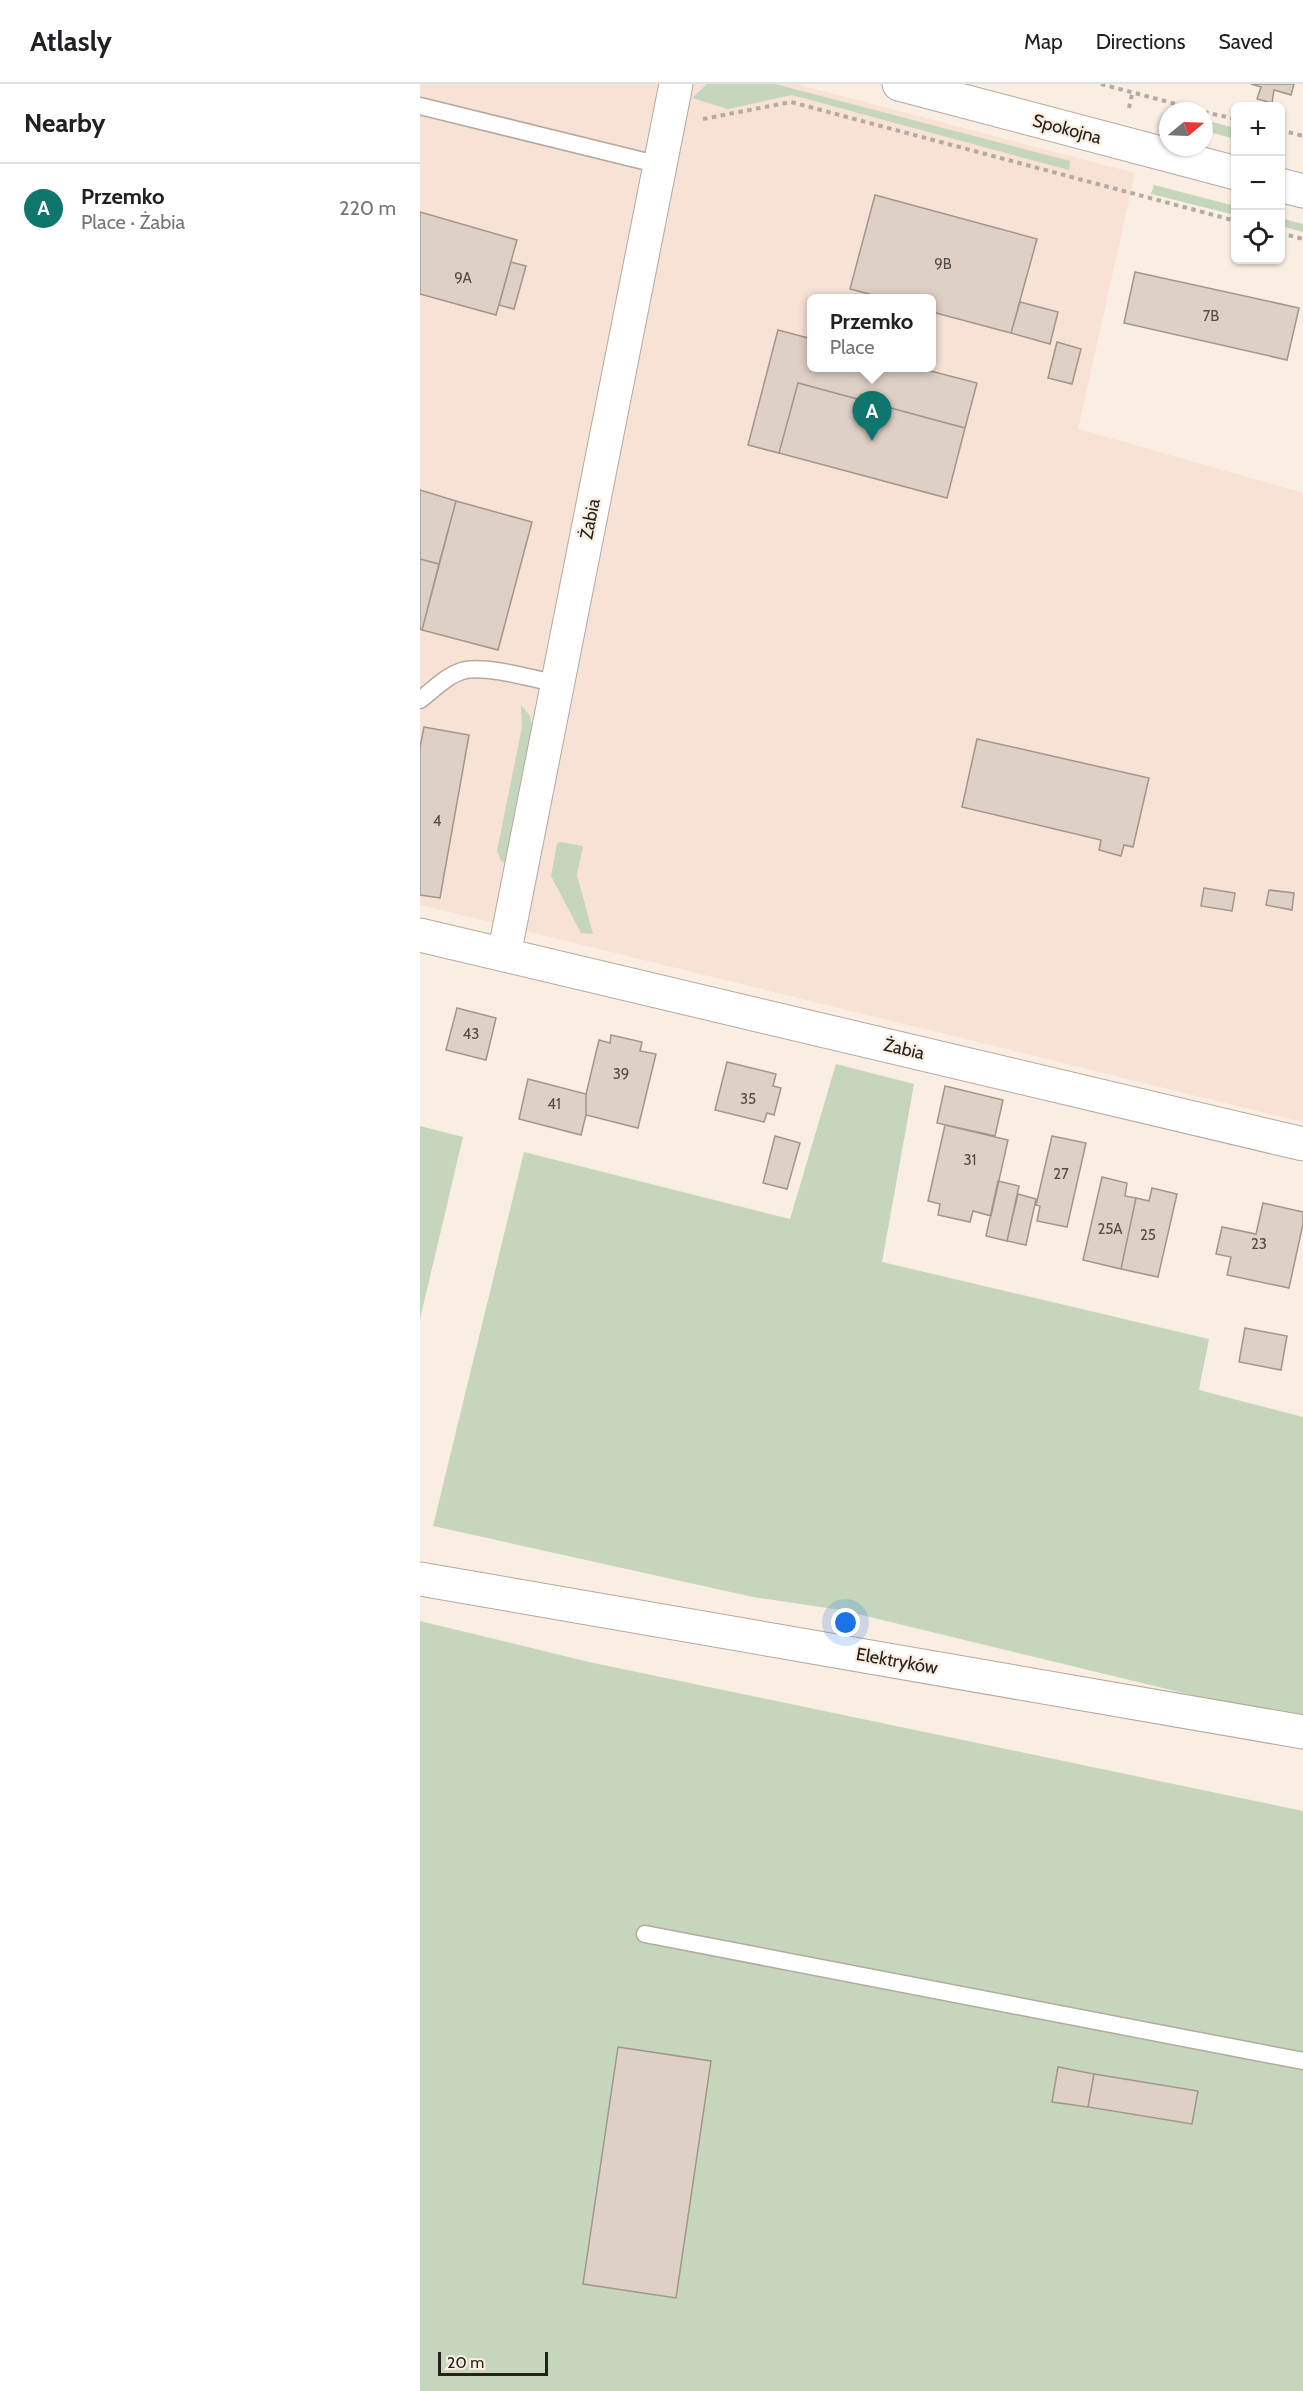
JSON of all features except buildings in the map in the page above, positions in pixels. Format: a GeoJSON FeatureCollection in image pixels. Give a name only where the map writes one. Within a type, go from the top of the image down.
{"type":"FeatureCollection","features":[{"type":"Feature","properties":{"kind":"street","name":"Spokojna"},"geometry":{"type":"LineString","coordinates":[[899,84],[1231,172]]}},
{"type":"Feature","properties":{"kind":"street","name":"Żabia"},"geometry":{"type":"LineString","coordinates":[[504,955],[674,99]]}},
{"type":"Feature","properties":{"kind":"street"},"geometry":{"type":"LineString","coordinates":[[1285,186],[1303,191]]}},
{"type":"Feature","properties":{"kind":"street","name":"Żabia"},"geometry":{"type":"LineString","coordinates":[[420,935],[1303,1144]]}},
{"type":"Feature","properties":{"kind":"street","name":"Elektryków"},"geometry":{"type":"LineString","coordinates":[[420,1579],[1303,1731]]}},
{"type":"Feature","properties":{"kind":"lane"},"geometry":{"type":"LineString","coordinates":[[420,106],[660,165]]}},
{"type":"Feature","properties":{"kind":"lane"},"geometry":{"type":"LineString","coordinates":[[420,700],[462,671],[480,669],[558,684]]}},
{"type":"Feature","properties":{"kind":"lane"},"geometry":{"type":"LineString","coordinates":[[645,1934],[1303,2061]]}},
{"type":"Feature","properties":{"kind":"path"},"geometry":{"type":"LineString","coordinates":[[1101,84],[1169,102]]}},
{"type":"Feature","properties":{"kind":"path"},"geometry":{"type":"LineString","coordinates":[[674,99],[699,120],[791,102],[1231,219]]}},
{"type":"Feature","properties":{"kind":"path"},"geometry":{"type":"LineString","coordinates":[[1213,113],[1231,118]]}},
{"type":"Feature","properties":{"kind":"path"},"geometry":{"type":"LineString","coordinates":[[1285,131],[1303,136]]}},
{"type":"Feature","properties":{"kind":"path"},"geometry":{"type":"LineString","coordinates":[[1285,234],[1303,239]]}},
{"type":"Feature","properties":{"kind":"shaded area"},"geometry":{"type":"Polygon","coordinates":[[[420,84],[796,84],[1135,173],[1078,429],[1303,493],[1303,1122],[420,905],[420,84]]]}},
{"type":"Feature","properties":{"kind":"green space"},"geometry":{"type":"Polygon","coordinates":[[[707,84],[775,84],[1070,161],[1069,170],[792,95],[728,109],[692,98],[707,84]]]}},
{"type":"Feature","properties":{"kind":"green space"},"geometry":{"type":"Polygon","coordinates":[[[1213,122],[1231,127],[1231,138],[1213,133],[1213,122]]]}},
{"type":"Feature","properties":{"kind":"green space"},"geometry":{"type":"Polygon","coordinates":[[[1154,185],[1231,205],[1231,214],[1151,194],[1154,185]]]}},
{"type":"Feature","properties":{"kind":"green space"},"geometry":{"type":"Polygon","coordinates":[[[1285,219],[1303,224],[1303,232],[1285,227],[1285,219]]]}},
{"type":"Feature","properties":{"kind":"green space"},"geometry":{"type":"Polygon","coordinates":[[[521,705],[530,716],[532,726],[506,863],[501,861],[497,851],[522,727],[521,705]]]}},
{"type":"Feature","properties":{"kind":"green space"},"geometry":{"type":"Polygon","coordinates":[[[560,842],[583,846],[577,875],[593,934],[581,933],[551,876],[557,844],[560,842]]]}},
{"type":"Feature","properties":{"kind":"green space"},"geometry":{"type":"Polygon","coordinates":[[[836,1064],[914,1084],[882,1262],[1209,1339],[1199,1390],[1303,1417],[1303,1722],[841,1610],[753,1597],[433,1526],[524,1152],[790,1219],[836,1064]]]}},
{"type":"Feature","properties":{"kind":"green space"},"geometry":{"type":"Polygon","coordinates":[[[420,1126],[463,1137],[420,1319],[420,1126]]]}},
{"type":"Feature","properties":{"kind":"green space"},"geometry":{"type":"Polygon","coordinates":[[[420,1621],[589,1662],[1303,1811],[1303,2391],[420,2391],[420,1621]]]}},
{"type":"Feature","properties":{"kind":"place","name":"Przemko"},"geometry":{"type":"Point","coordinates":[872,441]}}]}
